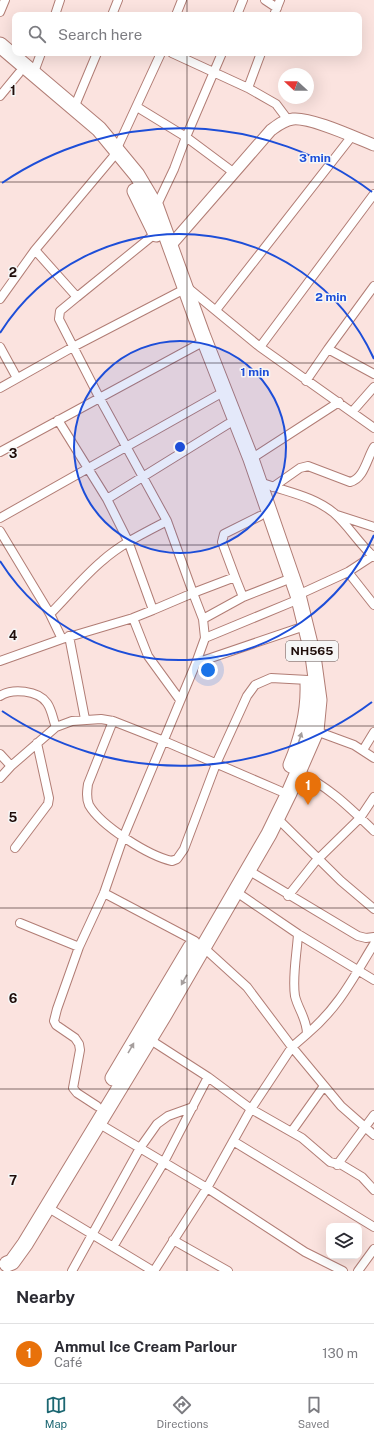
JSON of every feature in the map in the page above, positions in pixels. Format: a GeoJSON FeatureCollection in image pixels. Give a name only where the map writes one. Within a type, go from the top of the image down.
{"type":"FeatureCollection","features":[{"type":"Feature","properties":{"kind":"highway","name":"NH565"},"geometry":{"type":"LineString","coordinates":[[0,45],[12,55]]}},
{"type":"Feature","properties":{"kind":"highway","name":"NH565"},"geometry":{"type":"LineString","coordinates":[[5,1267],[16,1257],[149,1039],[280,791],[295,755],[304,727],[309,699],[308,680],[295,598],[266,485],[251,459],[182,289],[133,186],[115,153],[99,129],[14,56]]}},
{"type":"Feature","properties":{"kind":"highway","name":"NH565"},"geometry":{"type":"LineString","coordinates":[[0,57],[67,111],[115,153],[137,175],[156,207],[170,246],[199,344],[260,516],[284,581],[295,598],[307,627],[317,680],[319,700],[316,731],[277,818],[236,891],[199,944],[97,1106],[17,1240],[7,1259],[5,1267]]}},
{"type":"Feature","properties":{"kind":"street"},"geometry":{"type":"LineString","coordinates":[[0,12],[4,0]]}},
{"type":"Feature","properties":{"kind":"street"},"geometry":{"type":"LineString","coordinates":[[56,12],[60,0]]}},
{"type":"Feature","properties":{"kind":"street"},"geometry":{"type":"LineString","coordinates":[[113,12],[118,0]]}},
{"type":"Feature","properties":{"kind":"street"},"geometry":{"type":"LineString","coordinates":[[177,12],[182,0]]}},
{"type":"Feature","properties":{"kind":"street"},"geometry":{"type":"LineString","coordinates":[[238,12],[243,0]]}},
{"type":"Feature","properties":{"kind":"street"},"geometry":{"type":"LineString","coordinates":[[265,0],[277,8]]}},
{"type":"Feature","properties":{"kind":"street"},"geometry":{"type":"LineString","coordinates":[[34,72],[40,56]]}},
{"type":"Feature","properties":{"kind":"street"},"geometry":{"type":"LineString","coordinates":[[74,108],[96,56]]}},
{"type":"Feature","properties":{"kind":"street"},"geometry":{"type":"LineString","coordinates":[[0,299],[35,250],[115,153],[160,56]]}},
{"type":"Feature","properties":{"kind":"street"},"geometry":{"type":"LineString","coordinates":[[178,56],[248,88],[276,104],[288,120]]}},
{"type":"Feature","properties":{"kind":"street"},"geometry":{"type":"LineString","coordinates":[[156,207],[174,169],[221,56]]}},
{"type":"Feature","properties":{"kind":"street"},"geometry":{"type":"LineString","coordinates":[[248,88],[260,56]]}},
{"type":"Feature","properties":{"kind":"street"},"geometry":{"type":"LineString","coordinates":[[0,96],[19,72]]}},
{"type":"Feature","properties":{"kind":"street"},"geometry":{"type":"LineString","coordinates":[[137,107],[186,137],[233,172]]}},
{"type":"Feature","properties":{"kind":"street"},"geometry":{"type":"LineString","coordinates":[[170,246],[271,130],[288,120],[295,119],[309,121],[374,145]]}},
{"type":"Feature","properties":{"kind":"street"},"geometry":{"type":"LineString","coordinates":[[216,310],[352,136]]}},
{"type":"Feature","properties":{"kind":"street"},"geometry":{"type":"LineString","coordinates":[[260,347],[374,194]]}},
{"type":"Feature","properties":{"kind":"street"},"geometry":{"type":"LineString","coordinates":[[97,1106],[77,1093],[73,1088],[80,1050],[79,1044],[75,1038],[56,1025],[54,1021],[80,947],[104,893],[123,838],[205,638],[202,618],[167,521],[144,476],[126,448],[99,397],[59,319],[58,314],[156,234]]}},
{"type":"Feature","properties":{"kind":"street"},"geometry":{"type":"LineString","coordinates":[[35,250],[77,297]]}},
{"type":"Feature","properties":{"kind":"street"},"geometry":{"type":"LineString","coordinates":[[306,381],[374,286]]}},
{"type":"Feature","properties":{"kind":"street"},"geometry":{"type":"LineString","coordinates":[[0,388],[182,289],[216,310],[260,347],[374,428]]}},
{"type":"Feature","properties":{"kind":"street"},"geometry":{"type":"LineString","coordinates":[[0,452],[199,344]]}},
{"type":"Feature","properties":{"kind":"street"},"geometry":{"type":"LineString","coordinates":[[0,347],[17,378]]}},
{"type":"Feature","properties":{"kind":"street"},"geometry":{"type":"LineString","coordinates":[[328,349],[374,374]]}},
{"type":"Feature","properties":{"kind":"street"},"geometry":{"type":"LineString","coordinates":[[352,412],[374,387]]}},
{"type":"Feature","properties":{"kind":"street"},"geometry":{"type":"LineString","coordinates":[[0,518],[218,395]]}},
{"type":"Feature","properties":{"kind":"street"},"geometry":{"type":"LineString","coordinates":[[251,459],[339,402]]}},
{"type":"Feature","properties":{"kind":"street"},"geometry":{"type":"LineString","coordinates":[[58,420],[107,499],[128,541],[154,610]]}},
{"type":"Feature","properties":{"kind":"street"},"geometry":{"type":"LineString","coordinates":[[107,499],[228,424]]}},
{"type":"Feature","properties":{"kind":"street"},"geometry":{"type":"LineString","coordinates":[[266,485],[300,468],[308,466],[350,482],[355,481],[361,474],[374,447]]}},
{"type":"Feature","properties":{"kind":"street"},"geometry":{"type":"LineString","coordinates":[[266,485],[309,498],[335,514],[374,527]]}},
{"type":"Feature","properties":{"kind":"street"},"geometry":{"type":"LineString","coordinates":[[205,638],[295,598],[348,572],[374,556],[335,514]]}},
{"type":"Feature","properties":{"kind":"street"},"geometry":{"type":"LineString","coordinates":[[243,597],[222,542],[224,534],[227,531],[260,516]]}},
{"type":"Feature","properties":{"kind":"street"},"geometry":{"type":"LineString","coordinates":[[50,614],[101,562],[128,541],[167,521]]}},
{"type":"Feature","properties":{"kind":"street"},"geometry":{"type":"LineString","coordinates":[[0,530],[65,637],[85,719]]}},
{"type":"Feature","properties":{"kind":"street"},"geometry":{"type":"LineString","coordinates":[[348,572],[374,605]]}},
{"type":"Feature","properties":{"kind":"street"},"geometry":{"type":"LineString","coordinates":[[0,661],[65,637],[133,618],[235,576]]}},
{"type":"Feature","properties":{"kind":"street"},"geometry":{"type":"LineString","coordinates":[[202,618],[243,597],[284,581]]}},
{"type":"Feature","properties":{"kind":"street"},"geometry":{"type":"LineString","coordinates":[[133,618],[148,656],[180,700]]}},
{"type":"Feature","properties":{"kind":"street"},"geometry":{"type":"LineString","coordinates":[[196,663],[299,628]]}},
{"type":"Feature","properties":{"kind":"street"},"geometry":{"type":"LineString","coordinates":[[113,721],[88,784],[86,794],[90,805],[123,838],[172,861],[176,859],[184,849],[216,764],[247,696],[255,685],[271,678],[308,680]]}},
{"type":"Feature","properties":{"kind":"street"},"geometry":{"type":"LineString","coordinates":[[0,696],[5,693],[20,691],[38,697],[46,702],[56,728]]}},
{"type":"Feature","properties":{"kind":"street"},"geometry":{"type":"LineString","coordinates":[[0,778],[11,766],[56,728],[85,719],[101,719],[113,721],[164,741],[280,791]]}},
{"type":"Feature","properties":{"kind":"street"},"geometry":{"type":"LineString","coordinates":[[316,731],[363,750],[374,758]]}},
{"type":"Feature","properties":{"kind":"street"},"geometry":{"type":"LineString","coordinates":[[363,750],[374,732]]}},
{"type":"Feature","properties":{"kind":"street"},"geometry":{"type":"LineString","coordinates":[[15,848],[48,804],[49,798],[37,744]]}},
{"type":"Feature","properties":{"kind":"street"},"geometry":{"type":"LineString","coordinates":[[0,754],[11,766]]}},
{"type":"Feature","properties":{"kind":"street"},"geometry":{"type":"LineString","coordinates":[[298,772],[322,784],[374,831]]}},
{"type":"Feature","properties":{"kind":"street"},"geometry":{"type":"LineString","coordinates":[[288,896],[319,858],[360,818],[374,797]]}},
{"type":"Feature","properties":{"kind":"street"},"geometry":{"type":"LineString","coordinates":[[277,818],[341,881],[374,909]]}},
{"type":"Feature","properties":{"kind":"street"},"geometry":{"type":"LineString","coordinates":[[248,870],[288,896],[358,936],[366,938],[374,937]]}},
{"type":"Feature","properties":{"kind":"street"},"geometry":{"type":"LineString","coordinates":[[236,891],[298,934],[374,980]]}},
{"type":"Feature","properties":{"kind":"street"},"geometry":{"type":"LineString","coordinates":[[104,893],[199,944],[247,987],[292,1047],[341,1106],[374,1135]]}},
{"type":"Feature","properties":{"kind":"street"},"geometry":{"type":"LineString","coordinates":[[20,923],[80,947]]}},
{"type":"Feature","properties":{"kind":"street"},"geometry":{"type":"LineString","coordinates":[[298,934],[295,992],[307,1026],[307,1034]]}},
{"type":"Feature","properties":{"kind":"street"},"geometry":{"type":"LineString","coordinates":[[47,1207],[153,1271],[207,1188],[251,1109],[292,1047],[324,1020],[359,971],[374,944]]}},
{"type":"Feature","properties":{"kind":"street"},"geometry":{"type":"LineString","coordinates":[[149,1039],[208,1077],[251,1109],[292,1131],[330,1162],[337,1165],[342,1165],[362,1177],[374,1190]]}},
{"type":"Feature","properties":{"kind":"street"},"geometry":{"type":"LineString","coordinates":[[113,1247],[164,1162],[208,1077]]}},
{"type":"Feature","properties":{"kind":"street"},"geometry":{"type":"LineString","coordinates":[[292,1131],[324,1086]]}},
{"type":"Feature","properties":{"kind":"street"},"geometry":{"type":"LineString","coordinates":[[72,1271],[140,1148],[158,1124],[168,1116],[193,1107]]}},
{"type":"Feature","properties":{"kind":"street"},"geometry":{"type":"LineString","coordinates":[[337,1165],[374,1115]]}},
{"type":"Feature","properties":{"kind":"street"},"geometry":{"type":"LineString","coordinates":[[98,1123],[207,1188],[305,1252],[343,1271]]}},
{"type":"Feature","properties":{"kind":"street"},"geometry":{"type":"LineString","coordinates":[[234,1141],[374,1227]]}},
{"type":"Feature","properties":{"kind":"street"},"geometry":{"type":"LineString","coordinates":[[173,1240],[228,1271]]}},
{"type":"Feature","properties":{"kind":"street"},"geometry":{"type":"LineString","coordinates":[[358,1271],[374,1249]]}},
{"type":"Feature","properties":{"kind":"place","name":"Ammul Ice Cream Parlour"},"geometry":{"type":"Point","coordinates":[308,805]}}]}
